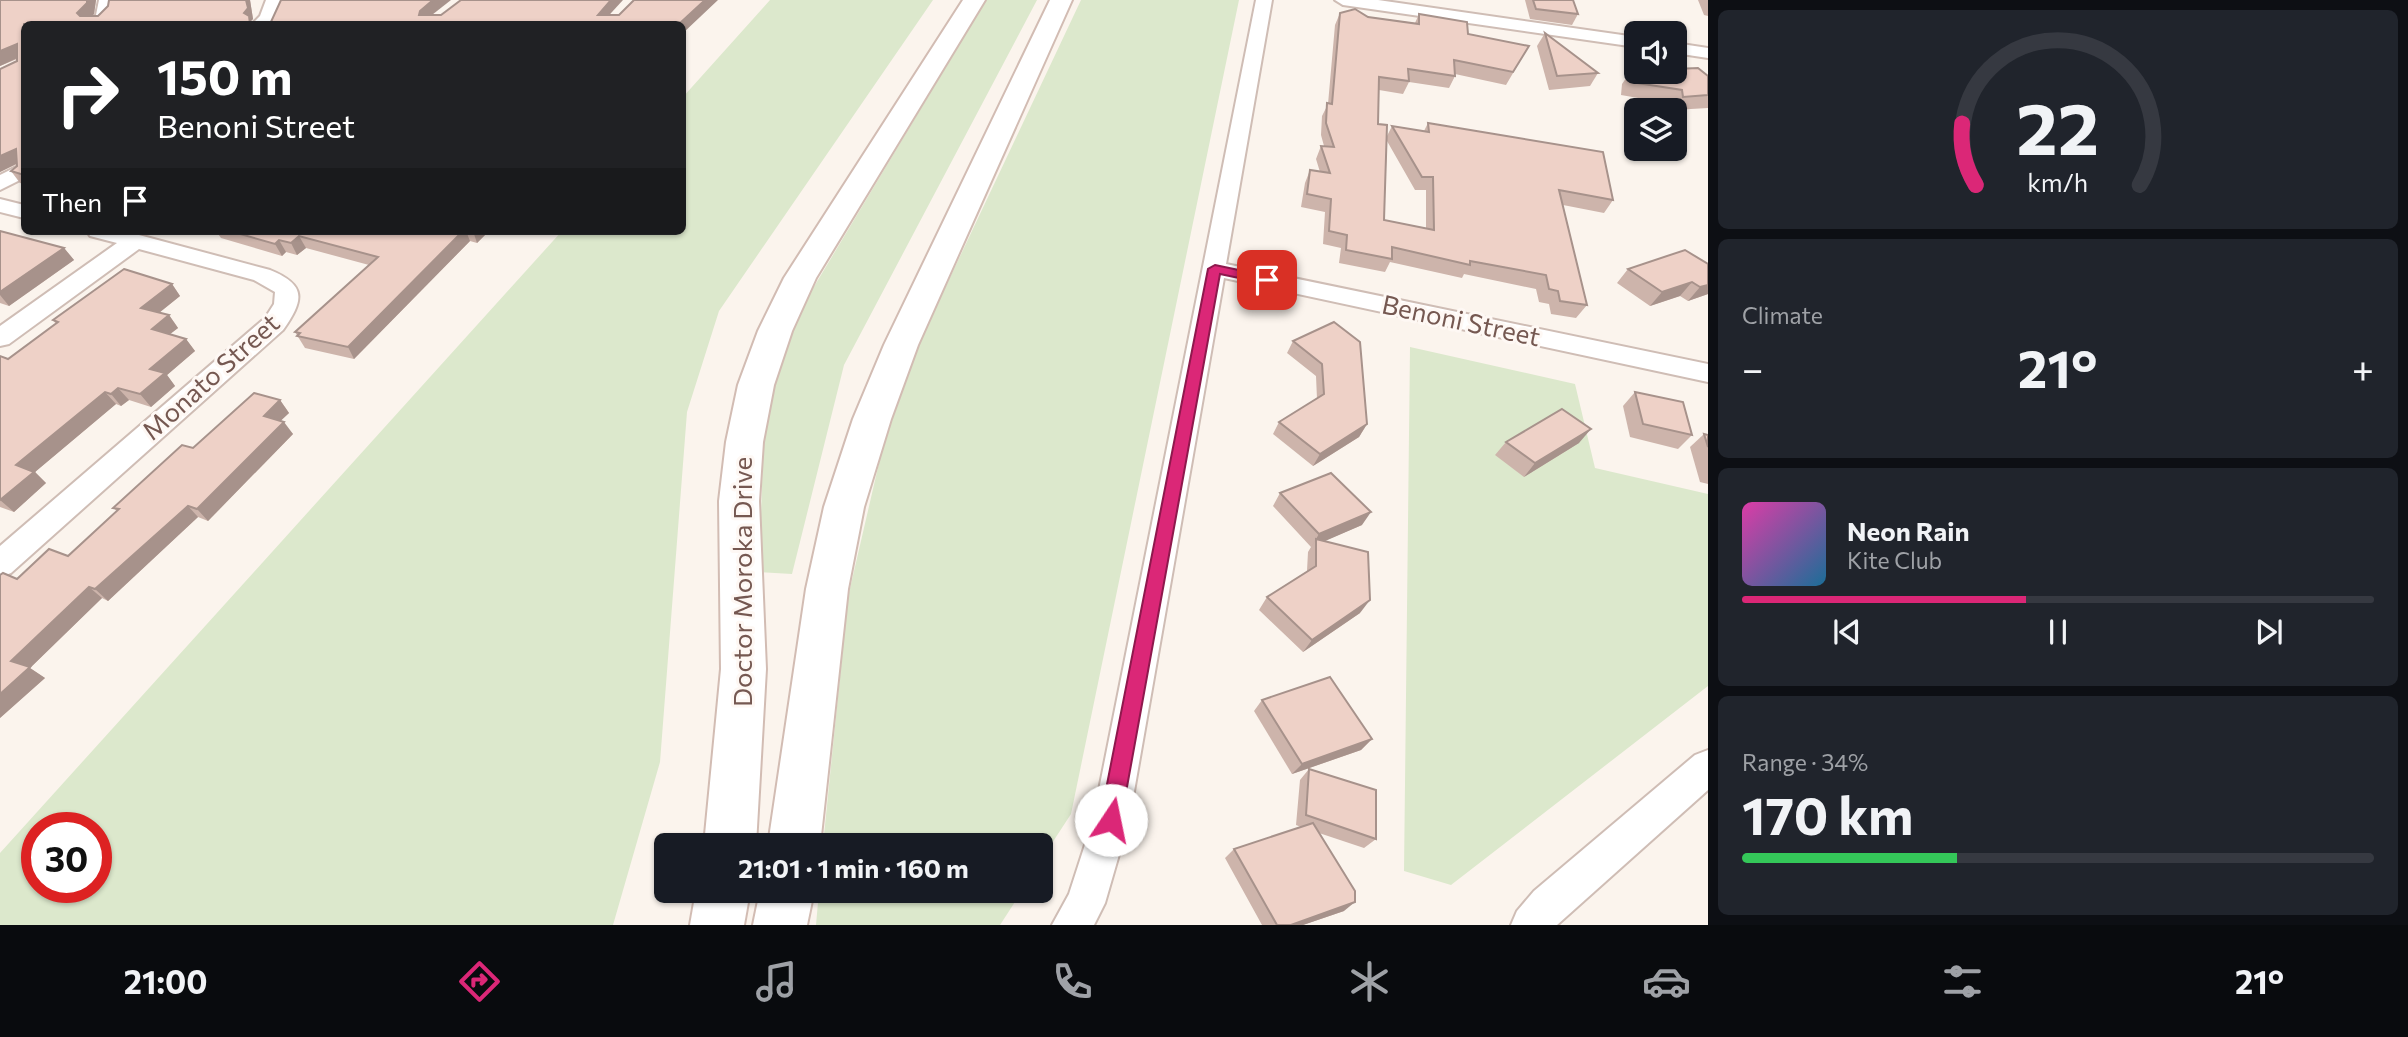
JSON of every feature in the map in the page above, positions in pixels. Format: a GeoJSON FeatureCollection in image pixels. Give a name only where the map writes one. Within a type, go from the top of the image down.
{"type":"FeatureCollection","features":[{"type":"Feature","properties":{"kind":"street"},"geometry":{"type":"LineString","coordinates":[[99,21],[104,17],[107,0]]}},
{"type":"Feature","properties":{"kind":"street"},"geometry":{"type":"LineString","coordinates":[[264,21],[274,0]]}},
{"type":"Feature","properties":{"kind":"street","name":"Doctor Moroka Drive"},"geometry":{"type":"LineString","coordinates":[[731,833],[743,726],[739,502],[744,440],[758,376],[775,324],[800,278],[974,0]]}},
{"type":"Feature","properties":{"kind":"street"},"geometry":{"type":"LineString","coordinates":[[796,833],[827,589],[844,507],[872,419],[901,345],[1061,0]]}},
{"type":"Feature","properties":{"kind":"street"},"geometry":{"type":"LineString","coordinates":[[1072,925],[1085,903],[1111,820],[1264,0]]}},
{"type":"Feature","properties":{"kind":"street"},"geometry":{"type":"LineString","coordinates":[[1343,0],[1624,40]]}},
{"type":"Feature","properties":{"kind":"street"},"geometry":{"type":"LineString","coordinates":[[1687,50],[1708,53]]}},
{"type":"Feature","properties":{"kind":"street"},"geometry":{"type":"LineString","coordinates":[[0,184],[21,171]]}},
{"type":"Feature","properties":{"kind":"street"},"geometry":{"type":"LineString","coordinates":[[0,205],[21,211]]}},
{"type":"Feature","properties":{"kind":"street","name":"Monato Street"},"geometry":{"type":"LineString","coordinates":[[0,564],[284,312],[287,290],[279,282],[113,235]]}},
{"type":"Feature","properties":{"kind":"street"},"geometry":{"type":"LineString","coordinates":[[0,338],[135,241]]}},
{"type":"Feature","properties":{"kind":"street","name":"Benoni Street"},"geometry":{"type":"LineString","coordinates":[[1215,269],[1708,373]]}},
{"type":"Feature","properties":{"kind":"street"},"geometry":{"type":"LineString","coordinates":[[1531,925],[1548,905],[1708,768]]}},
{"type":"Feature","properties":{"kind":"street"},"geometry":{"type":"LineString","coordinates":[[717,925],[721,903]]}},
{"type":"Feature","properties":{"kind":"street"},"geometry":{"type":"LineString","coordinates":[[780,925],[785,903]]}},
{"type":"Feature","properties":{"kind":"green space"},"geometry":{"type":"Polygon","coordinates":[[[770,0],[933,0],[719,311],[687,412],[660,762],[613,925],[0,925],[0,853],[21,830],[21,903],[112,903],[112,812],[37,812],[558,235],[686,235],[686,94],[770,0]]]}},
{"type":"Feature","properties":{"kind":"green space"},"geometry":{"type":"Polygon","coordinates":[[[986,0],[1037,0],[844,365],[792,574],[759,572],[764,426],[788,330],[986,0]]]}},
{"type":"Feature","properties":{"kind":"green space"},"geometry":{"type":"Polygon","coordinates":[[[1081,0],[1239,0],[1071,814],[1053,842],[1053,833],[824,833],[848,597],[895,394],[1081,0]]]}},
{"type":"Feature","properties":{"kind":"green space"},"geometry":{"type":"Polygon","coordinates":[[[1410,347],[1575,384],[1595,468],[1708,494],[1708,686],[1451,885],[1404,871],[1410,347]]]}},
{"type":"Feature","properties":{"kind":"green space"},"geometry":{"type":"Polygon","coordinates":[[[818,903],[1014,903],[1000,925],[816,925],[818,903]]]}},
{"type":"Feature","properties":{"kind":"building"},"geometry":{"type":"Polygon","coordinates":[[[0,0],[87,0],[77,13],[80,16],[98,16],[108,6],[109,0],[246,0],[248,8],[244,13],[249,16],[250,21],[21,21],[21,174],[11,171],[17,166],[16,149],[0,156],[0,69],[17,61],[17,44],[0,51],[0,0]]]}},
{"type":"Feature","properties":{"kind":"building"},"geometry":{"type":"Polygon","coordinates":[[[281,0],[433,0],[419,15],[441,15],[461,0],[611,0],[598,15],[619,15],[634,0],[705,0],[682,21],[271,21],[281,0]]]}},
{"type":"Feature","properties":{"kind":"building"},"geometry":{"type":"Polygon","coordinates":[[[1533,0],[1573,0],[1578,14],[1536,9],[1533,0]]]}},
{"type":"Feature","properties":{"kind":"building"},"geometry":{"type":"Polygon","coordinates":[[[1355,9],[1368,17],[1419,24],[1419,14],[1467,22],[1468,34],[1529,46],[1513,72],[1454,60],[1455,76],[1408,69],[1409,81],[1379,77],[1378,124],[1387,125],[1384,220],[1434,230],[1433,177],[1422,177],[1392,126],[1429,132],[1428,123],[1603,152],[1613,200],[1559,190],[1587,305],[1560,301],[1558,291],[1549,289],[1546,275],[1470,261],[1470,265],[1392,247],[1392,259],[1346,250],[1347,235],[1329,231],[1331,199],[1307,194],[1310,170],[1330,173],[1321,146],[1334,147],[1326,123],[1327,103],[1332,104],[1340,13],[1355,9]]]}},
{"type":"Feature","properties":{"kind":"building"},"geometry":{"type":"Polygon","coordinates":[[[1545,33],[1598,73],[1557,76],[1545,33]]]}},
{"type":"Feature","properties":{"kind":"building"},"geometry":{"type":"Polygon","coordinates":[[[1687,68],[1698,68],[1708,76],[1708,95],[1683,97],[1682,90],[1643,84],[1687,84],[1687,68]]]}},
{"type":"Feature","properties":{"kind":"building"},"geometry":{"type":"Polygon","coordinates":[[[0,231],[64,248],[0,292],[0,231]]]}},
{"type":"Feature","properties":{"kind":"building"},"geometry":{"type":"Polygon","coordinates":[[[244,235],[459,235],[348,347],[297,336],[300,333],[295,332],[378,257],[299,236],[291,243],[279,240],[275,244],[244,235]]]}},
{"type":"Feature","properties":{"kind":"building"},"geometry":{"type":"Polygon","coordinates":[[[1685,250],[1708,264],[1708,285],[1700,287],[1692,282],[1662,292],[1628,269],[1685,250]]]}},
{"type":"Feature","properties":{"kind":"building"},"geometry":{"type":"Polygon","coordinates":[[[124,269],[172,284],[141,308],[169,315],[152,329],[186,339],[150,369],[165,373],[140,394],[118,388],[111,394],[105,392],[16,465],[34,472],[0,500],[0,356],[8,359],[58,322],[53,320],[124,269]]]}},
{"type":"Feature","properties":{"kind":"building"},"geometry":{"type":"Polygon","coordinates":[[[1334,322],[1360,342],[1367,424],[1320,454],[1279,422],[1324,394],[1322,364],[1293,341],[1334,322]]]}},
{"type":"Feature","properties":{"kind":"building"},"geometry":{"type":"Polygon","coordinates":[[[1635,392],[1683,402],[1692,435],[1643,424],[1635,392]]]}},
{"type":"Feature","properties":{"kind":"building"},"geometry":{"type":"Polygon","coordinates":[[[254,393],[280,400],[264,416],[284,422],[197,509],[188,506],[95,589],[89,587],[11,661],[30,667],[0,694],[0,575],[3,573],[17,579],[49,549],[68,556],[119,509],[113,508],[182,445],[193,448],[254,393]]]}},
{"type":"Feature","properties":{"kind":"building"},"geometry":{"type":"Polygon","coordinates":[[[1562,409],[1591,429],[1535,463],[1506,442],[1562,409]]]}},
{"type":"Feature","properties":{"kind":"building"},"geometry":{"type":"Polygon","coordinates":[[[1331,473],[1371,512],[1319,534],[1280,493],[1331,473]]]}},
{"type":"Feature","properties":{"kind":"building"},"geometry":{"type":"Polygon","coordinates":[[[1316,539],[1368,552],[1370,600],[1312,640],[1267,597],[1316,566],[1316,539]]]}},
{"type":"Feature","properties":{"kind":"building"},"geometry":{"type":"Polygon","coordinates":[[[1330,677],[1372,739],[1302,764],[1262,700],[1330,677]]]}},
{"type":"Feature","properties":{"kind":"building"},"geometry":{"type":"Polygon","coordinates":[[[1309,769],[1376,790],[1376,839],[1306,815],[1309,769]]]}},
{"type":"Feature","properties":{"kind":"building"},"geometry":{"type":"Polygon","coordinates":[[[1313,823],[1355,891],[1355,902],[1291,925],[1277,925],[1234,849],[1313,823]]]}},
{"type":"Feature","properties":{"kind":"route"},"geometry":{"type":"LineString","coordinates":[[1111,820],[1215,269],[1267,280]]}}]}
